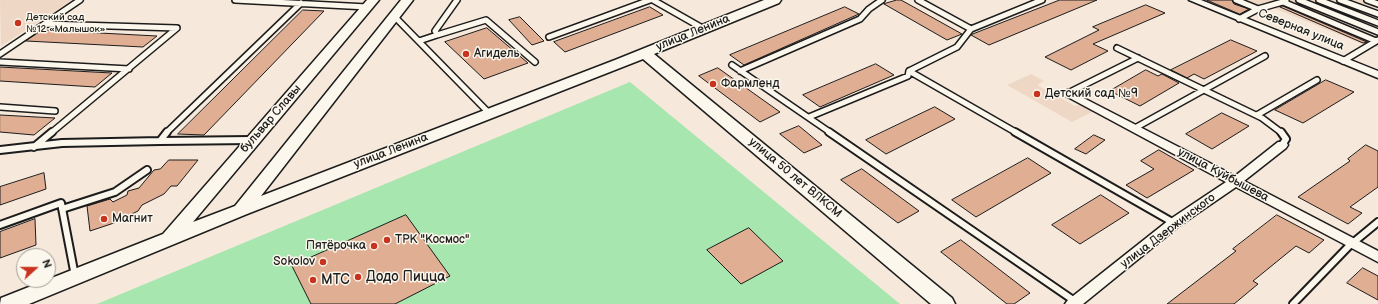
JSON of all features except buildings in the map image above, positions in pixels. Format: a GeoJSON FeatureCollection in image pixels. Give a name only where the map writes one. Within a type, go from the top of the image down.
{"type":"FeatureCollection","features":[{"type":"Feature","properties":{"kind":"street"},"geometry":{"type":"LineString","coordinates":[[241,210],[407,0]]}},
{"type":"Feature","properties":{"kind":"street","name":"улица Ленина"},"geometry":{"type":"LineString","coordinates":[[8,304],[170,238],[644,53],[775,0]]}},
{"type":"Feature","properties":{"kind":"street","name":"Северная улица"},"geometry":{"type":"LineString","coordinates":[[1193,0],[1378,75]]}},
{"type":"Feature","properties":{"kind":"street","name":"бульвар Славы"},"geometry":{"type":"LineString","coordinates":[[170,238],[252,140],[370,4]]}},
{"type":"Feature","properties":{"kind":"street","name":"улица 50 лет ВЛКСМ"},"geometry":{"type":"LineString","coordinates":[[644,53],[945,304]]}},
{"type":"Feature","properties":{"kind":"street","name":"улица Куйбышева"},"geometry":{"type":"LineString","coordinates":[[1068,93],[1378,257]]}},
{"type":"Feature","properties":{"kind":"street","name":"улица Дзержинского"},"geometry":{"type":"LineString","coordinates":[[1075,303],[1174,223],[1236,181],[1282,145]]}},
{"type":"Feature","properties":{"kind":"lane"},"geometry":{"type":"LineString","coordinates":[[0,54],[80,0]]}},
{"type":"Feature","properties":{"kind":"lane"},"geometry":{"type":"LineString","coordinates":[[235,0],[314,4],[370,4]]}},
{"type":"Feature","properties":{"kind":"lane"},"geometry":{"type":"LineString","coordinates":[[314,4],[317,0]]}},
{"type":"Feature","properties":{"kind":"lane"},"geometry":{"type":"LineString","coordinates":[[437,35],[435,31],[457,0]]}},
{"type":"Feature","properties":{"kind":"lane"},"geometry":{"type":"LineString","coordinates":[[549,37],[651,0],[704,29]]}},
{"type":"Feature","properties":{"kind":"lane"},"geometry":{"type":"LineString","coordinates":[[740,71],[860,19],[869,9],[882,0]]}},
{"type":"Feature","properties":{"kind":"lane"},"geometry":{"type":"LineString","coordinates":[[918,0],[971,29]]}},
{"type":"Feature","properties":{"kind":"lane"},"geometry":{"type":"LineString","coordinates":[[809,117],[908,76],[909,71],[958,47],[971,29],[1042,0]]}},
{"type":"Feature","properties":{"kind":"lane"},"geometry":{"type":"LineString","coordinates":[[1236,0],[1258,9]]}},
{"type":"Feature","properties":{"kind":"lane"},"geometry":{"type":"LineString","coordinates":[[1274,0],[1284,2],[1377,41]]}},
{"type":"Feature","properties":{"kind":"lane"},"geometry":{"type":"LineString","coordinates":[[1299,0],[1378,32]]}},
{"type":"Feature","properties":{"kind":"lane"},"geometry":{"type":"LineString","coordinates":[[1319,0],[1378,24]]}},
{"type":"Feature","properties":{"kind":"lane"},"geometry":{"type":"LineString","coordinates":[[1340,0],[1378,14]]}},
{"type":"Feature","properties":{"kind":"lane"},"geometry":{"type":"LineString","coordinates":[[1367,0],[1378,4]]}},
{"type":"Feature","properties":{"kind":"lane"},"geometry":{"type":"LineString","coordinates":[[1239,19],[1258,9],[1284,2]]}},
{"type":"Feature","properties":{"kind":"lane"},"geometry":{"type":"LineString","coordinates":[[160,141],[170,128],[301,3]]}},
{"type":"Feature","properties":{"kind":"lane"},"geometry":{"type":"LineString","coordinates":[[394,16],[489,113]]}},
{"type":"Feature","properties":{"kind":"lane"},"geometry":{"type":"LineString","coordinates":[[419,41],[486,20],[535,62]]}},
{"type":"Feature","properties":{"kind":"lane"},"geometry":{"type":"LineString","coordinates":[[34,147],[129,69],[176,28],[45,24]]}},
{"type":"Feature","properties":{"kind":"lane"},"geometry":{"type":"LineString","coordinates":[[1343,61],[1377,41]]}},
{"type":"Feature","properties":{"kind":"lane"},"geometry":{"type":"LineString","coordinates":[[1118,48],[1257,116],[1275,127],[1283,134],[1286,139],[1282,145]]}},
{"type":"Feature","properties":{"kind":"lane"},"geometry":{"type":"LineString","coordinates":[[1135,128],[1265,56]]}},
{"type":"Feature","properties":{"kind":"lane"},"geometry":{"type":"LineString","coordinates":[[1068,93],[1138,58]]}},
{"type":"Feature","properties":{"kind":"lane"},"geometry":{"type":"LineString","coordinates":[[0,62],[129,69]]}},
{"type":"Feature","properties":{"kind":"lane"},"geometry":{"type":"LineString","coordinates":[[732,65],[1075,303]]}},
{"type":"Feature","properties":{"kind":"lane"},"geometry":{"type":"LineString","coordinates":[[909,71],[1174,223]]}},
{"type":"Feature","properties":{"kind":"lane"},"geometry":{"type":"LineString","coordinates":[[1257,116],[1317,80]]}},
{"type":"Feature","properties":{"kind":"lane"},"geometry":{"type":"LineString","coordinates":[[0,107],[55,111]]}},
{"type":"Feature","properties":{"kind":"lane"},"geometry":{"type":"LineString","coordinates":[[0,150],[62,143],[252,140]]}},
{"type":"Feature","properties":{"kind":"lane"},"geometry":{"type":"LineString","coordinates":[[62,209],[115,192],[147,170]]}},
{"type":"Feature","properties":{"kind":"lane"},"geometry":{"type":"LineString","coordinates":[[0,225],[61,203],[76,277]]}},
{"type":"Feature","properties":{"kind":"lane"},"geometry":{"type":"LineString","coordinates":[[1293,304],[1353,244],[1378,222]]}},
{"type":"Feature","properties":{"kind":"shaded area","name":"Детский сад №12 «Малышок»"},"geometry":{"type":"Polygon","coordinates":[[[0,0],[72,0],[1,46],[0,0]]]}},
{"type":"Feature","properties":{"kind":"shaded area"},"geometry":{"type":"Polygon","coordinates":[[[1199,0],[1378,0],[1378,47],[1362,44],[1269,6],[1239,16],[1199,0]]]}},
{"type":"Feature","properties":{"kind":"shaded area","name":"Детский сад №9"},"geometry":{"type":"Polygon","coordinates":[[[1031,74],[1044,81],[1037,85],[1075,106],[1083,103],[1096,110],[1072,122],[1007,85],[1031,74]]]}},
{"type":"Feature","properties":{"kind":"green space"},"geometry":{"type":"Polygon","coordinates":[[[630,82],[900,304],[97,304],[630,82]]]}},
{"type":"Feature","properties":{"kind":"place","name":"Детский сад №12 «Малышок»"},"geometry":{"type":"Point","coordinates":[18,23]}},
{"type":"Feature","properties":{"kind":"place","name":"Агидель"},"geometry":{"type":"Point","coordinates":[466,54]}},
{"type":"Feature","properties":{"kind":"place","name":"Фармленд"},"geometry":{"type":"Point","coordinates":[713,84]}},
{"type":"Feature","properties":{"kind":"place","name":"Детский сад №9"},"geometry":{"type":"Point","coordinates":[1037,94]}},
{"type":"Feature","properties":{"kind":"place","name":"Магнит"},"geometry":{"type":"Point","coordinates":[104,219]}},
{"type":"Feature","properties":{"kind":"place","name":"ТРК \"Космос\""},"geometry":{"type":"Point","coordinates":[387,240]}},
{"type":"Feature","properties":{"kind":"place","name":"Пятёрочка"},"geometry":{"type":"Point","coordinates":[374,246]}},
{"type":"Feature","properties":{"kind":"place","name":"Sokolov"},"geometry":{"type":"Point","coordinates":[323,262]}},
{"type":"Feature","properties":{"kind":"place","name":"Додо Пицца"},"geometry":{"type":"Point","coordinates":[358,277]}},
{"type":"Feature","properties":{"kind":"place","name":"МТС"},"geometry":{"type":"Point","coordinates":[313,280]}}]}
